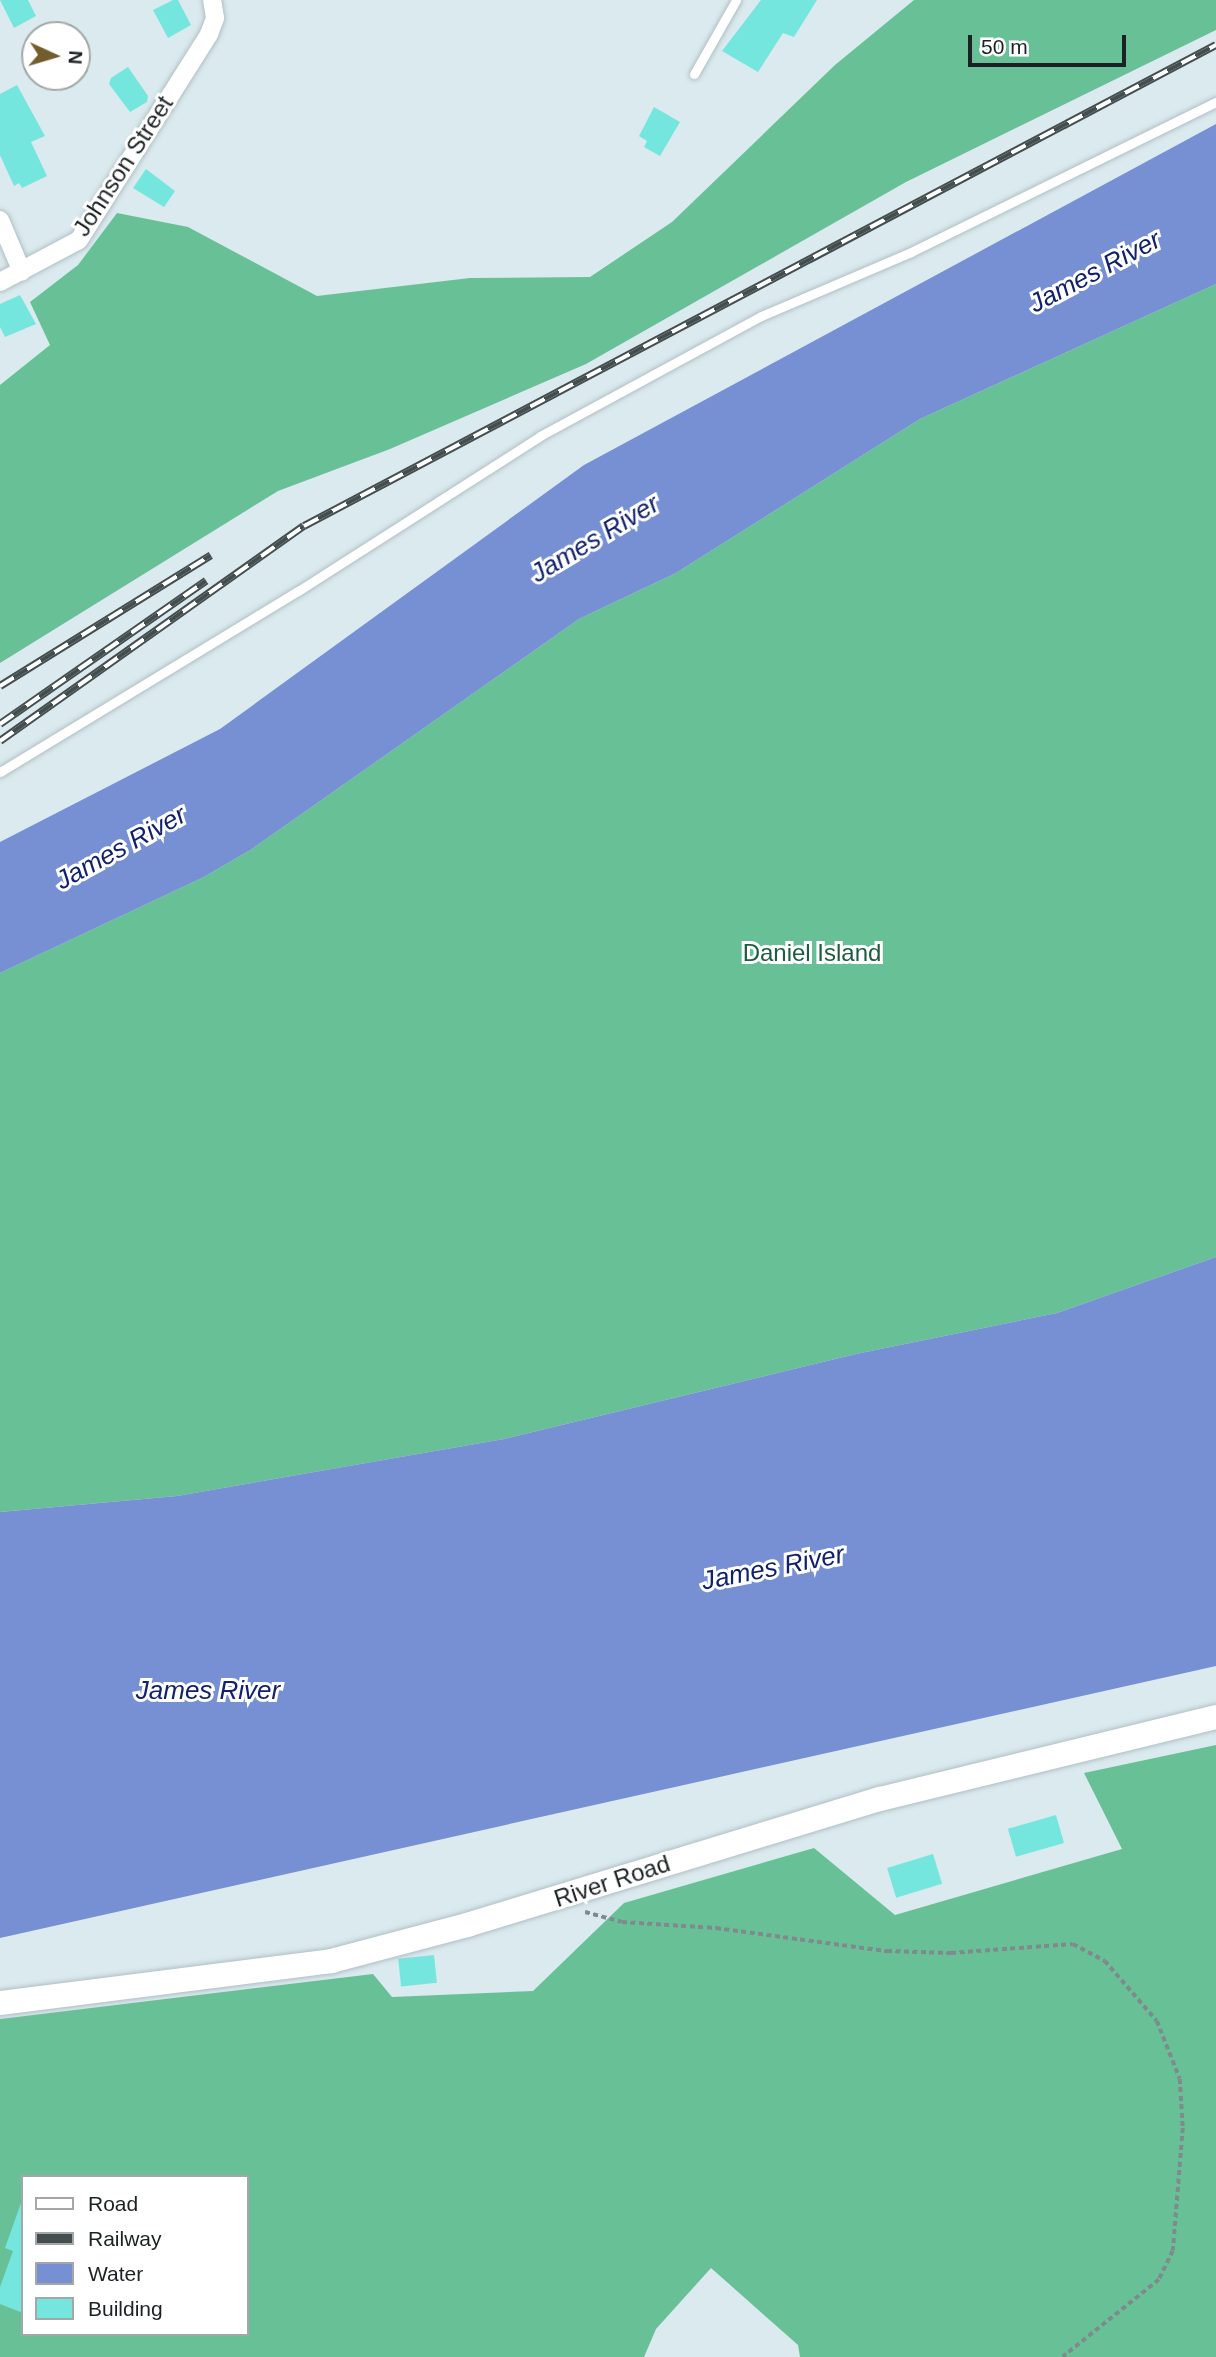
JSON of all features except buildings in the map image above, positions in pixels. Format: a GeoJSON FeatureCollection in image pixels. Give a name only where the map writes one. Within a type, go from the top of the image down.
{"type":"FeatureCollection","features":[{"type":"Feature","properties":{"kind":"street","name":"Johnson Street"},"geometry":{"type":"LineString","coordinates":[[0,282],[79,240],[215,18],[212,0]]}},
{"type":"Feature","properties":{"kind":"street"},"geometry":{"type":"LineString","coordinates":[[0,220],[22,272]]}},
{"type":"Feature","properties":{"kind":"street","name":"River Road"},"geometry":{"type":"LineString","coordinates":[[0,2003],[331,1961],[554,1899],[880,1799],[1216,1717]]}},
{"type":"Feature","properties":{"kind":"lane"},"geometry":{"type":"LineString","coordinates":[[694,74],[736,0]]}},
{"type":"Feature","properties":{"kind":"lane"},"geometry":{"type":"LineString","coordinates":[[0,772],[298,591],[540,436],[761,316],[911,252],[1216,102]]}},
{"type":"Feature","properties":{"kind":"path"},"geometry":{"type":"LineString","coordinates":[[554,1899],[622,1922],[716,1928],[887,1951],[951,1953],[1073,1944],[1105,1961],[1157,2021],[1180,2079],[1182,2128],[1173,2250],[1159,2280],[1063,2357]]}},
{"type":"Feature","properties":{"kind":"green space"},"geometry":{"type":"Polygon","coordinates":[[[914,0],[1216,0],[1216,30],[906,182],[586,364],[390,449],[278,491],[0,663],[0,385],[50,345],[30,302],[78,265],[117,213],[188,227],[317,296],[470,278],[590,277],[672,222],[835,65],[914,0]]]}},
{"type":"Feature","properties":{"kind":"green space","name":"Daniel Island"},"geometry":{"type":"Polygon","coordinates":[[[1216,284],[1216,1257],[1057,1313],[856,1354],[504,1439],[177,1496],[0,1512],[0,973],[204,877],[252,849],[579,619],[676,573],[920,419],[1216,284]]]}},
{"type":"Feature","properties":{"kind":"green space"},"geometry":{"type":"Polygon","coordinates":[[[1216,1745],[1216,2357],[800,2357],[798,2345],[711,2268],[656,2329],[644,2357],[0,2357],[0,2019],[373,1974],[392,1997],[533,1991],[624,1903],[814,1848],[895,1915],[1122,1849],[1084,1773],[1216,1745]]]}},
{"type":"Feature","properties":{"kind":"water","name":"James River"},"geometry":{"type":"Polygon","coordinates":[[[1216,124],[1216,284],[920,419],[676,573],[579,619],[252,849],[204,877],[0,973],[0,842],[220,729],[584,465],[1216,124]]]}},
{"type":"Feature","properties":{"kind":"water","name":"James River"},"geometry":{"type":"Polygon","coordinates":[[[1216,1257],[1216,1666],[0,1938],[0,1512],[177,1496],[504,1439],[856,1354],[1057,1313],[1216,1257]]]}},
{"type":"Feature","properties":{"kind":"railway"},"geometry":{"type":"LineString","coordinates":[[0,741],[304,526],[1216,45]]}},
{"type":"Feature","properties":{"kind":"railway"},"geometry":{"type":"LineString","coordinates":[[0,686],[211,555]]}},
{"type":"Feature","properties":{"kind":"railway"},"geometry":{"type":"LineString","coordinates":[[0,724],[206,581]]}}]}
